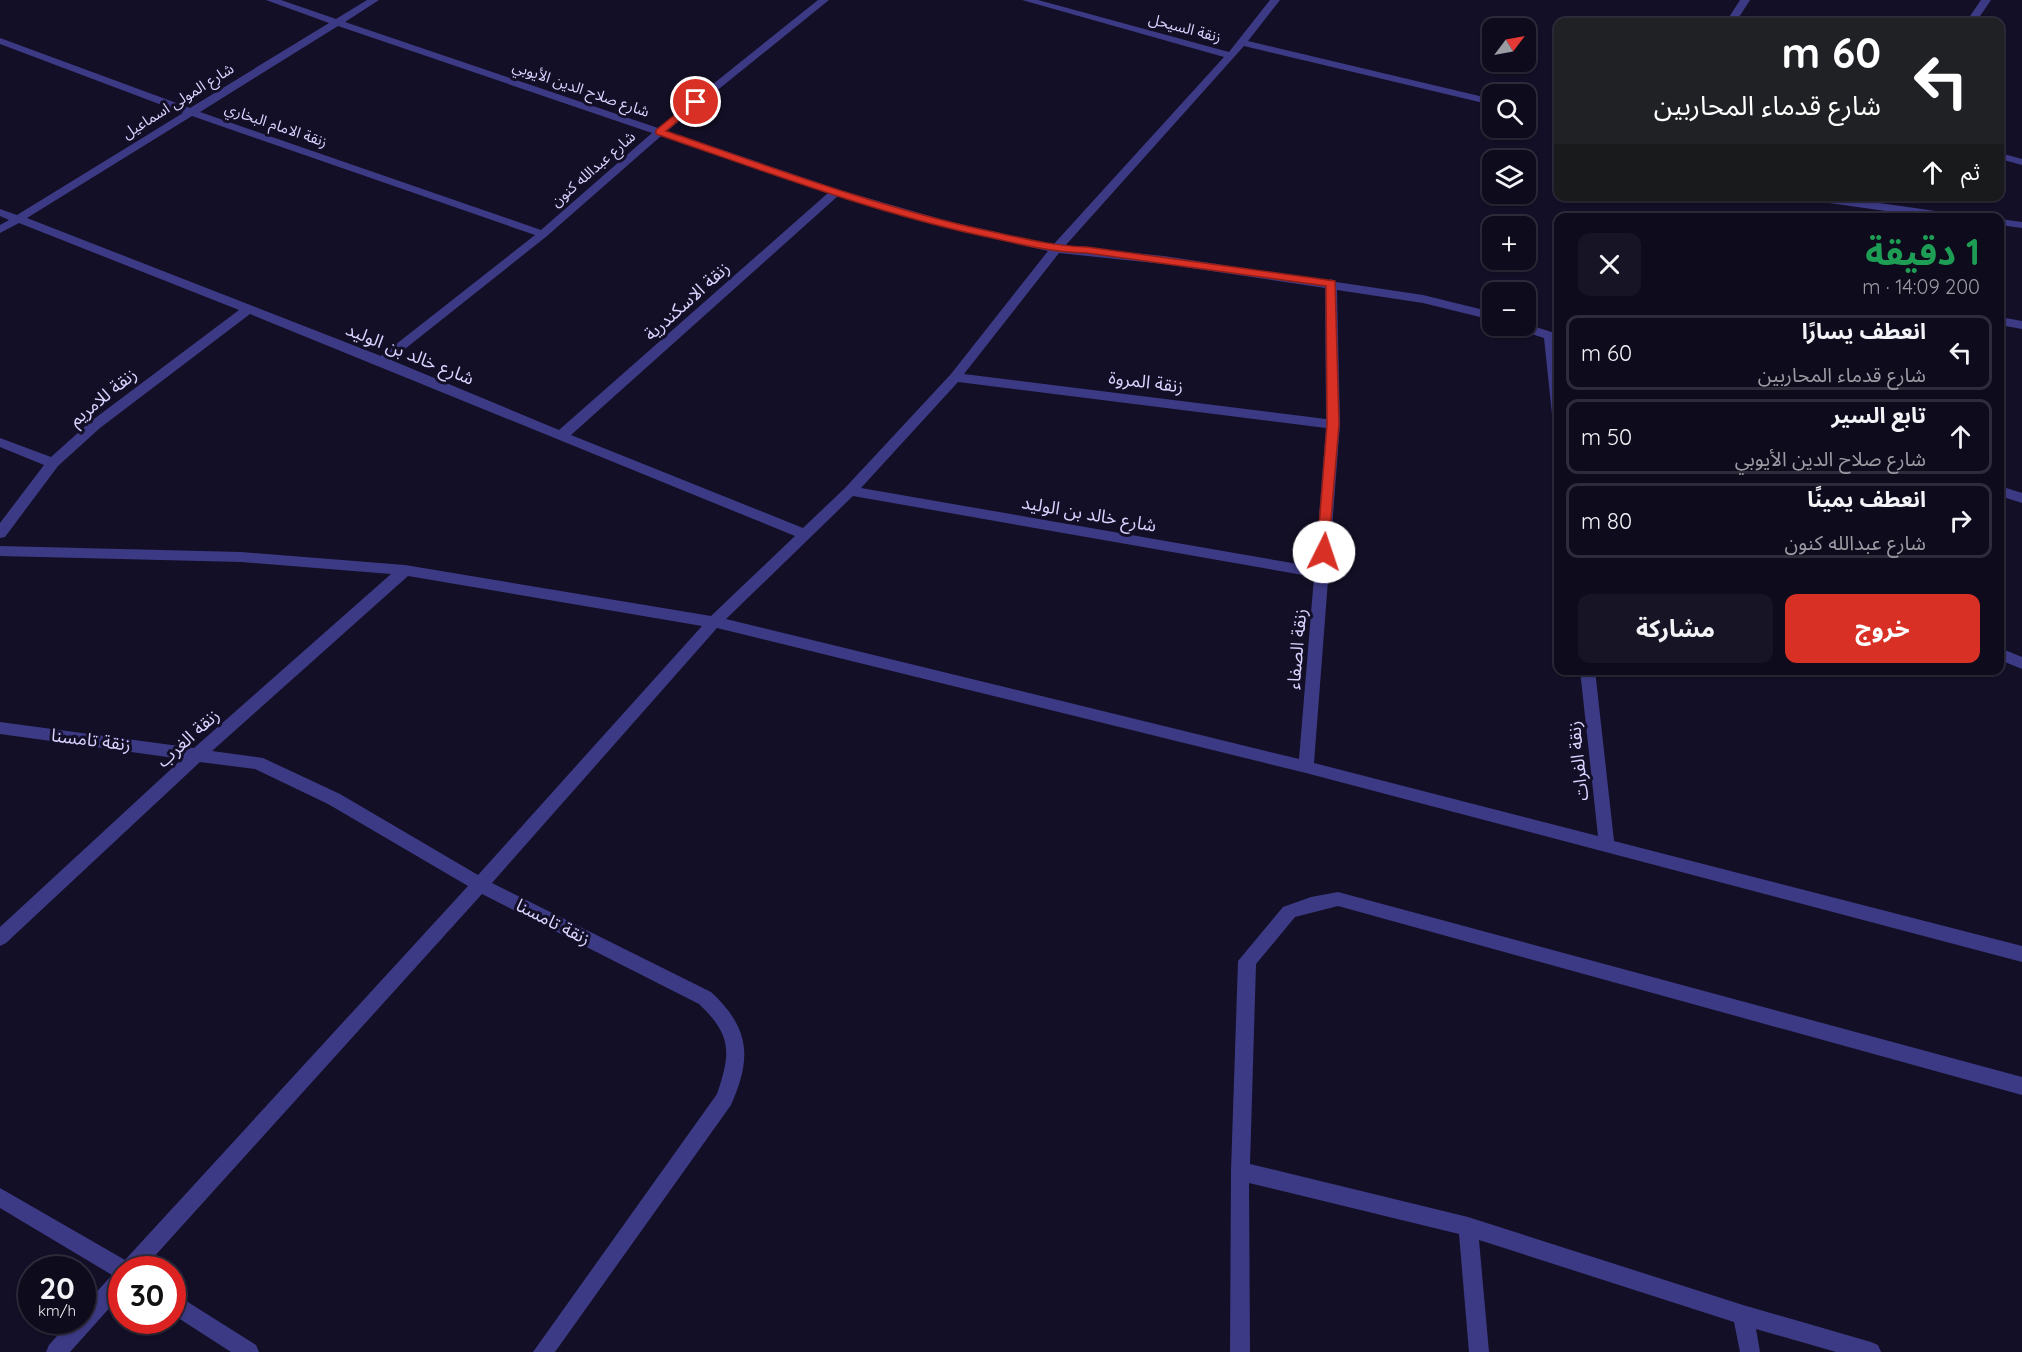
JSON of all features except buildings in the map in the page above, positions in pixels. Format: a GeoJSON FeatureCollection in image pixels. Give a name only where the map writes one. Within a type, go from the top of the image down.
{"type":"FeatureCollection","features":[{"type":"Feature","properties":{"kind":"street","name":"شارع صلاح الدين الأيوبي"},"geometry":{"type":"LineString","coordinates":[[271,0],[836,192],[944,224],[1056,249],[1153,258],[1331,283],[1423,298],[1482,313]]}},
{"type":"Feature","properties":{"kind":"street","name":"شارع المولى اسماعيل"},"geometry":{"type":"LineString","coordinates":[[0,230],[374,0]]}},
{"type":"Feature","properties":{"kind":"street","name":"شارع عبدالله كنون"},"geometry":{"type":"LineString","coordinates":[[382,361],[543,234],[659,132],[824,0]]}},
{"type":"Feature","properties":{"kind":"street","name":"زنقة السيحل"},"geometry":{"type":"LineString","coordinates":[[1027,0],[1231,56]]}},
{"type":"Feature","properties":{"kind":"street"},"geometry":{"type":"LineString","coordinates":[[142,1256],[480,885],[714,622],[850,491],[955,377],[1056,249],[1231,56],[1275,0]]}},
{"type":"Feature","properties":{"kind":"street"},"geometry":{"type":"LineString","coordinates":[[1733,18],[1744,0]]}},
{"type":"Feature","properties":{"kind":"street"},"geometry":{"type":"LineString","coordinates":[[1974,18],[1986,0]]}},
{"type":"Feature","properties":{"kind":"street","name":"زنقة الامام البخاري"},"geometry":{"type":"LineString","coordinates":[[0,41],[190,112],[543,234]]}},
{"type":"Feature","properties":{"kind":"street"},"geometry":{"type":"LineString","coordinates":[[1241,42],[1482,100]]}},
{"type":"Feature","properties":{"kind":"street"},"geometry":{"type":"LineString","coordinates":[[2004,157],[2022,162]]}},
{"type":"Feature","properties":{"kind":"street","name":"زنقة الاسكندرية"},"geometry":{"type":"LineString","coordinates":[[561,436],[836,192]]}},
{"type":"Feature","properties":{"kind":"street"},"geometry":{"type":"LineString","coordinates":[[1839,201],[1927,213]]}},
{"type":"Feature","properties":{"kind":"street","name":"شارع خالد بن الوليد"},"geometry":{"type":"LineString","coordinates":[[0,212],[382,361],[561,436],[806,534]]}},
{"type":"Feature","properties":{"kind":"street"},"geometry":{"type":"LineString","coordinates":[[2004,223],[2022,225]]}},
{"type":"Feature","properties":{"kind":"street","name":"زنقة الصفاء"},"geometry":{"type":"LineString","coordinates":[[1306,767],[1333,424],[1331,283]]}},
{"type":"Feature","properties":{"kind":"street","name":"زنقة للامريم"},"geometry":{"type":"LineString","coordinates":[[0,532],[52,463],[95,425],[247,310]]}},
{"type":"Feature","properties":{"kind":"street"},"geometry":{"type":"LineString","coordinates":[[2004,322],[2022,325]]}},
{"type":"Feature","properties":{"kind":"street"},"geometry":{"type":"LineString","coordinates":[[1536,331],[1554,337]]}},
{"type":"Feature","properties":{"kind":"street","name":"زنقة المروة"},"geometry":{"type":"LineString","coordinates":[[955,377],[1333,424]]}},
{"type":"Feature","properties":{"kind":"street"},"geometry":{"type":"LineString","coordinates":[[0,442],[52,463]]}},
{"type":"Feature","properties":{"kind":"street","name":"شارع خالد بن الوليد"},"geometry":{"type":"LineString","coordinates":[[850,491],[1322,573]]}},
{"type":"Feature","properties":{"kind":"street"},"geometry":{"type":"LineString","coordinates":[[2004,492],[2022,498]]}},
{"type":"Feature","properties":{"kind":"street"},"geometry":{"type":"LineString","coordinates":[[0,551],[241,557],[405,570],[714,622],[1306,767],[2022,954]]}},
{"type":"Feature","properties":{"kind":"street","name":"زنقة الغرب"},"geometry":{"type":"LineString","coordinates":[[0,938],[199,753],[405,570]]}},
{"type":"Feature","properties":{"kind":"street"},"geometry":{"type":"LineString","coordinates":[[2004,656],[2022,663]]}},
{"type":"Feature","properties":{"kind":"street","name":"زنقة الفرات"},"geometry":{"type":"LineString","coordinates":[[1588,675],[1607,847]]}},
{"type":"Feature","properties":{"kind":"street","name":"زنقة تامسنا"},"geometry":{"type":"LineString","coordinates":[[0,728],[199,753],[257,763],[334,799],[480,885],[705,998],[725,1015],[733,1029],[736,1050],[735,1070],[725,1099],[543,1352]]}},
{"type":"Feature","properties":{"kind":"street"},"geometry":{"type":"LineString","coordinates":[[1240,1352],[1240,1171],[1247,961],[1289,912],[1311,904],[1338,899],[2022,1086]]}},
{"type":"Feature","properties":{"kind":"street"},"geometry":{"type":"LineString","coordinates":[[1240,1171],[1468,1227],[1743,1315],[1871,1352]]}},
{"type":"Feature","properties":{"kind":"street"},"geometry":{"type":"LineString","coordinates":[[0,1197],[108,1262]]}},
{"type":"Feature","properties":{"kind":"street"},"geometry":{"type":"LineString","coordinates":[[1468,1227],[1479,1352]]}},
{"type":"Feature","properties":{"kind":"street"},"geometry":{"type":"LineString","coordinates":[[56,1352],[108,1294]]}},
{"type":"Feature","properties":{"kind":"street"},"geometry":{"type":"LineString","coordinates":[[186,1311],[249,1352]]}},
{"type":"Feature","properties":{"kind":"street"},"geometry":{"type":"LineString","coordinates":[[1743,1315],[1750,1352]]}},
{"type":"Feature","properties":{"kind":"route"},"geometry":{"type":"LineString","coordinates":[[696,102],[659,132],[836,192],[944,224],[1056,249],[1087,250],[1331,283],[1333,424],[1324,552]]}}]}
